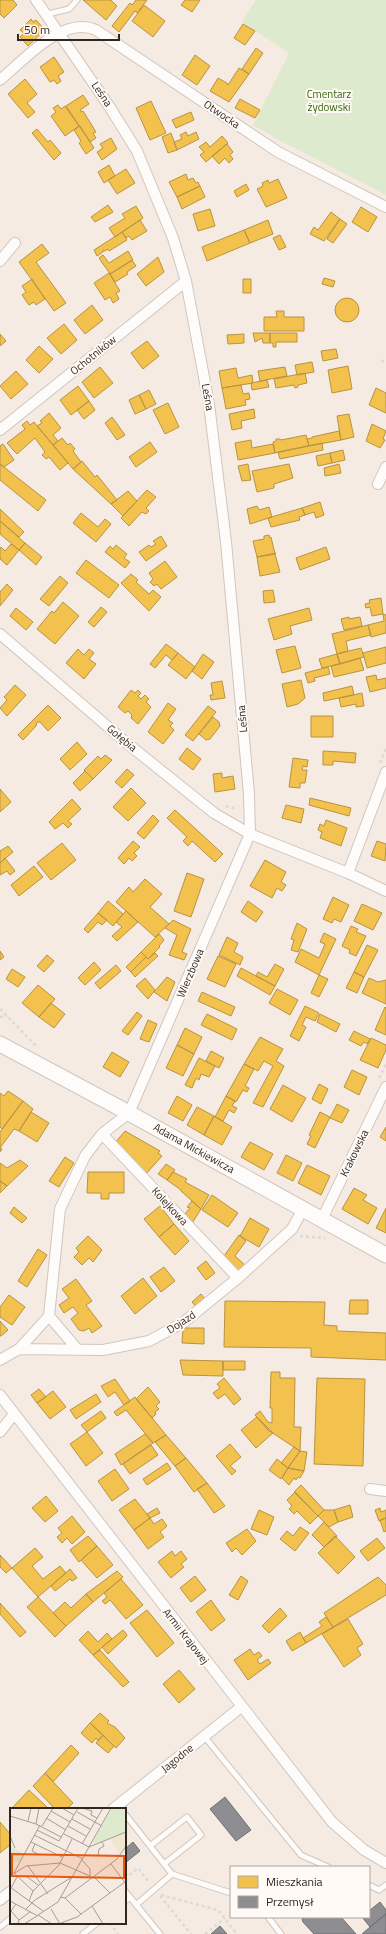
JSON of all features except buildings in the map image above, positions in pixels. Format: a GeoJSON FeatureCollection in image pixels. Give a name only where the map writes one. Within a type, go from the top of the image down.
{"type":"FeatureCollection","features":[{"type":"Feature","properties":{"kind":"main road","name":"Adama Mickiewicza"},"geometry":{"type":"LineString","coordinates":[[0,1044],[303,1208],[386,1255]]}},
{"type":"Feature","properties":{"kind":"street","name":"Leśna"},"geometry":{"type":"LineString","coordinates":[[36,0],[48,14],[123,127],[137,151],[174,238],[186,281],[209,404],[226,542],[249,794],[250,834]]}},
{"type":"Feature","properties":{"kind":"street","name":"Otwocka"},"geometry":{"type":"LineString","coordinates":[[60,32],[77,26],[87,26],[96,30],[278,152],[386,207]]}},
{"type":"Feature","properties":{"kind":"street"},"geometry":{"type":"LineString","coordinates":[[0,80],[60,32]]}},
{"type":"Feature","properties":{"kind":"street"},"geometry":{"type":"LineString","coordinates":[[0,261],[15,243]]}},
{"type":"Feature","properties":{"kind":"street","name":"Ochotników"},"geometry":{"type":"LineString","coordinates":[[0,430],[186,281]]}},
{"type":"Feature","properties":{"kind":"street"},"geometry":{"type":"LineString","coordinates":[[378,484],[386,467]]}},
{"type":"Feature","properties":{"kind":"street","name":"Gołębia"},"geometry":{"type":"LineString","coordinates":[[0,634],[128,744],[214,812],[250,834],[348,873]]}},
{"type":"Feature","properties":{"kind":"street"},"geometry":{"type":"LineString","coordinates":[[386,772],[348,873],[386,891]]}},
{"type":"Feature","properties":{"kind":"street","name":"Wierzbowa"},"geometry":{"type":"LineString","coordinates":[[129,1113],[250,834]]}},
{"type":"Feature","properties":{"kind":"street","name":"Krakowska"},"geometry":{"type":"LineString","coordinates":[[322,1219],[386,1087]]}},
{"type":"Feature","properties":{"kind":"street"},"geometry":{"type":"LineString","coordinates":[[0,1360],[19,1349],[49,1316],[60,1209],[85,1156],[102,1134],[129,1113]]}},
{"type":"Feature","properties":{"kind":"street","name":"Kolejkowa"},"geometry":{"type":"LineString","coordinates":[[102,1134],[238,1278]]}},
{"type":"Feature","properties":{"kind":"street","name":"Dojazd"},"geometry":{"type":"LineString","coordinates":[[19,1349],[103,1350],[149,1341],[184,1322],[238,1278],[292,1229],[303,1208]]}},
{"type":"Feature","properties":{"kind":"street"},"geometry":{"type":"LineString","coordinates":[[49,1316],[78,1350]]}},
{"type":"Feature","properties":{"kind":"street","name":"Armii Krajowej"},"geometry":{"type":"LineString","coordinates":[[0,1395],[241,1707],[332,1822],[364,1850],[386,1863]]}},
{"type":"Feature","properties":{"kind":"street"},"geometry":{"type":"LineString","coordinates":[[0,1432],[14,1414]]}},
{"type":"Feature","properties":{"kind":"street"},"geometry":{"type":"LineString","coordinates":[[370,1489],[386,1491]]}},
{"type":"Feature","properties":{"kind":"street","name":"Jagodne"},"geometry":{"type":"LineString","coordinates":[[117,1808],[241,1707]]}},
{"type":"Feature","properties":{"kind":"street"},"geometry":{"type":"LineString","coordinates":[[0,1900],[10,1892]]}},
{"type":"Feature","properties":{"kind":"lane"},"geometry":{"type":"LineString","coordinates":[[48,14],[69,9],[77,0]]}},
{"type":"Feature","properties":{"kind":"lane"},"geometry":{"type":"LineString","coordinates":[[204,1736],[301,1855],[326,1866]]}},
{"type":"Feature","properties":{"kind":"lane"},"geometry":{"type":"LineString","coordinates":[[126,1815],[172,1874],[230,1893]]}},
{"type":"Feature","properties":{"kind":"lane"},"geometry":{"type":"LineString","coordinates":[[150,1846],[187,1817],[201,1835],[164,1864]]}},
{"type":"Feature","properties":{"kind":"lane"},"geometry":{"type":"LineString","coordinates":[[136,1905],[172,1874]]}},
{"type":"Feature","properties":{"kind":"lane"},"geometry":{"type":"LineString","coordinates":[[370,1886],[379,1890],[386,1885]]}},
{"type":"Feature","properties":{"kind":"lane"},"geometry":{"type":"LineString","coordinates":[[126,1891],[160,1934]]}},
{"type":"Feature","properties":{"kind":"lane"},"geometry":{"type":"LineString","coordinates":[[126,1900],[130,1897]]}},
{"type":"Feature","properties":{"kind":"lane"},"geometry":{"type":"LineString","coordinates":[[269,1918],[281,1934]]}},
{"type":"Feature","properties":{"kind":"lane"},"geometry":{"type":"LineString","coordinates":[[0,1927],[10,1919]]}},
{"type":"Feature","properties":{"kind":"lane"},"geometry":{"type":"LineString","coordinates":[[83,1934],[96,1924]]}},
{"type":"Feature","properties":{"kind":"path"},"geometry":{"type":"LineString","coordinates":[[381,361],[386,361]]}},
{"type":"Feature","properties":{"kind":"path"},"geometry":{"type":"LineString","coordinates":[[0,1009],[7,1016],[0,1017]]}},
{"type":"Feature","properties":{"kind":"path"},"geometry":{"type":"LineString","coordinates":[[301,1237],[328,1238]]}},
{"type":"Feature","properties":{"kind":"path"},"geometry":{"type":"LineString","coordinates":[[159,1894],[218,1910],[237,1934]]}},
{"type":"Feature","properties":{"kind":"path"},"geometry":{"type":"LineString","coordinates":[[205,1934],[225,1918]]}},
{"type":"Feature","properties":{"kind":"path"},"geometry":{"type":"LineString","coordinates":[[111,1924],[118,1934]]}},
{"type":"Feature","properties":{"kind":"green space","name":"Cmentarz żydowski"},"geometry":{"type":"Polygon","coordinates":[[[256,0],[386,0],[386,195],[277,139],[253,125],[289,53],[242,22],[256,0]]]}}]}
